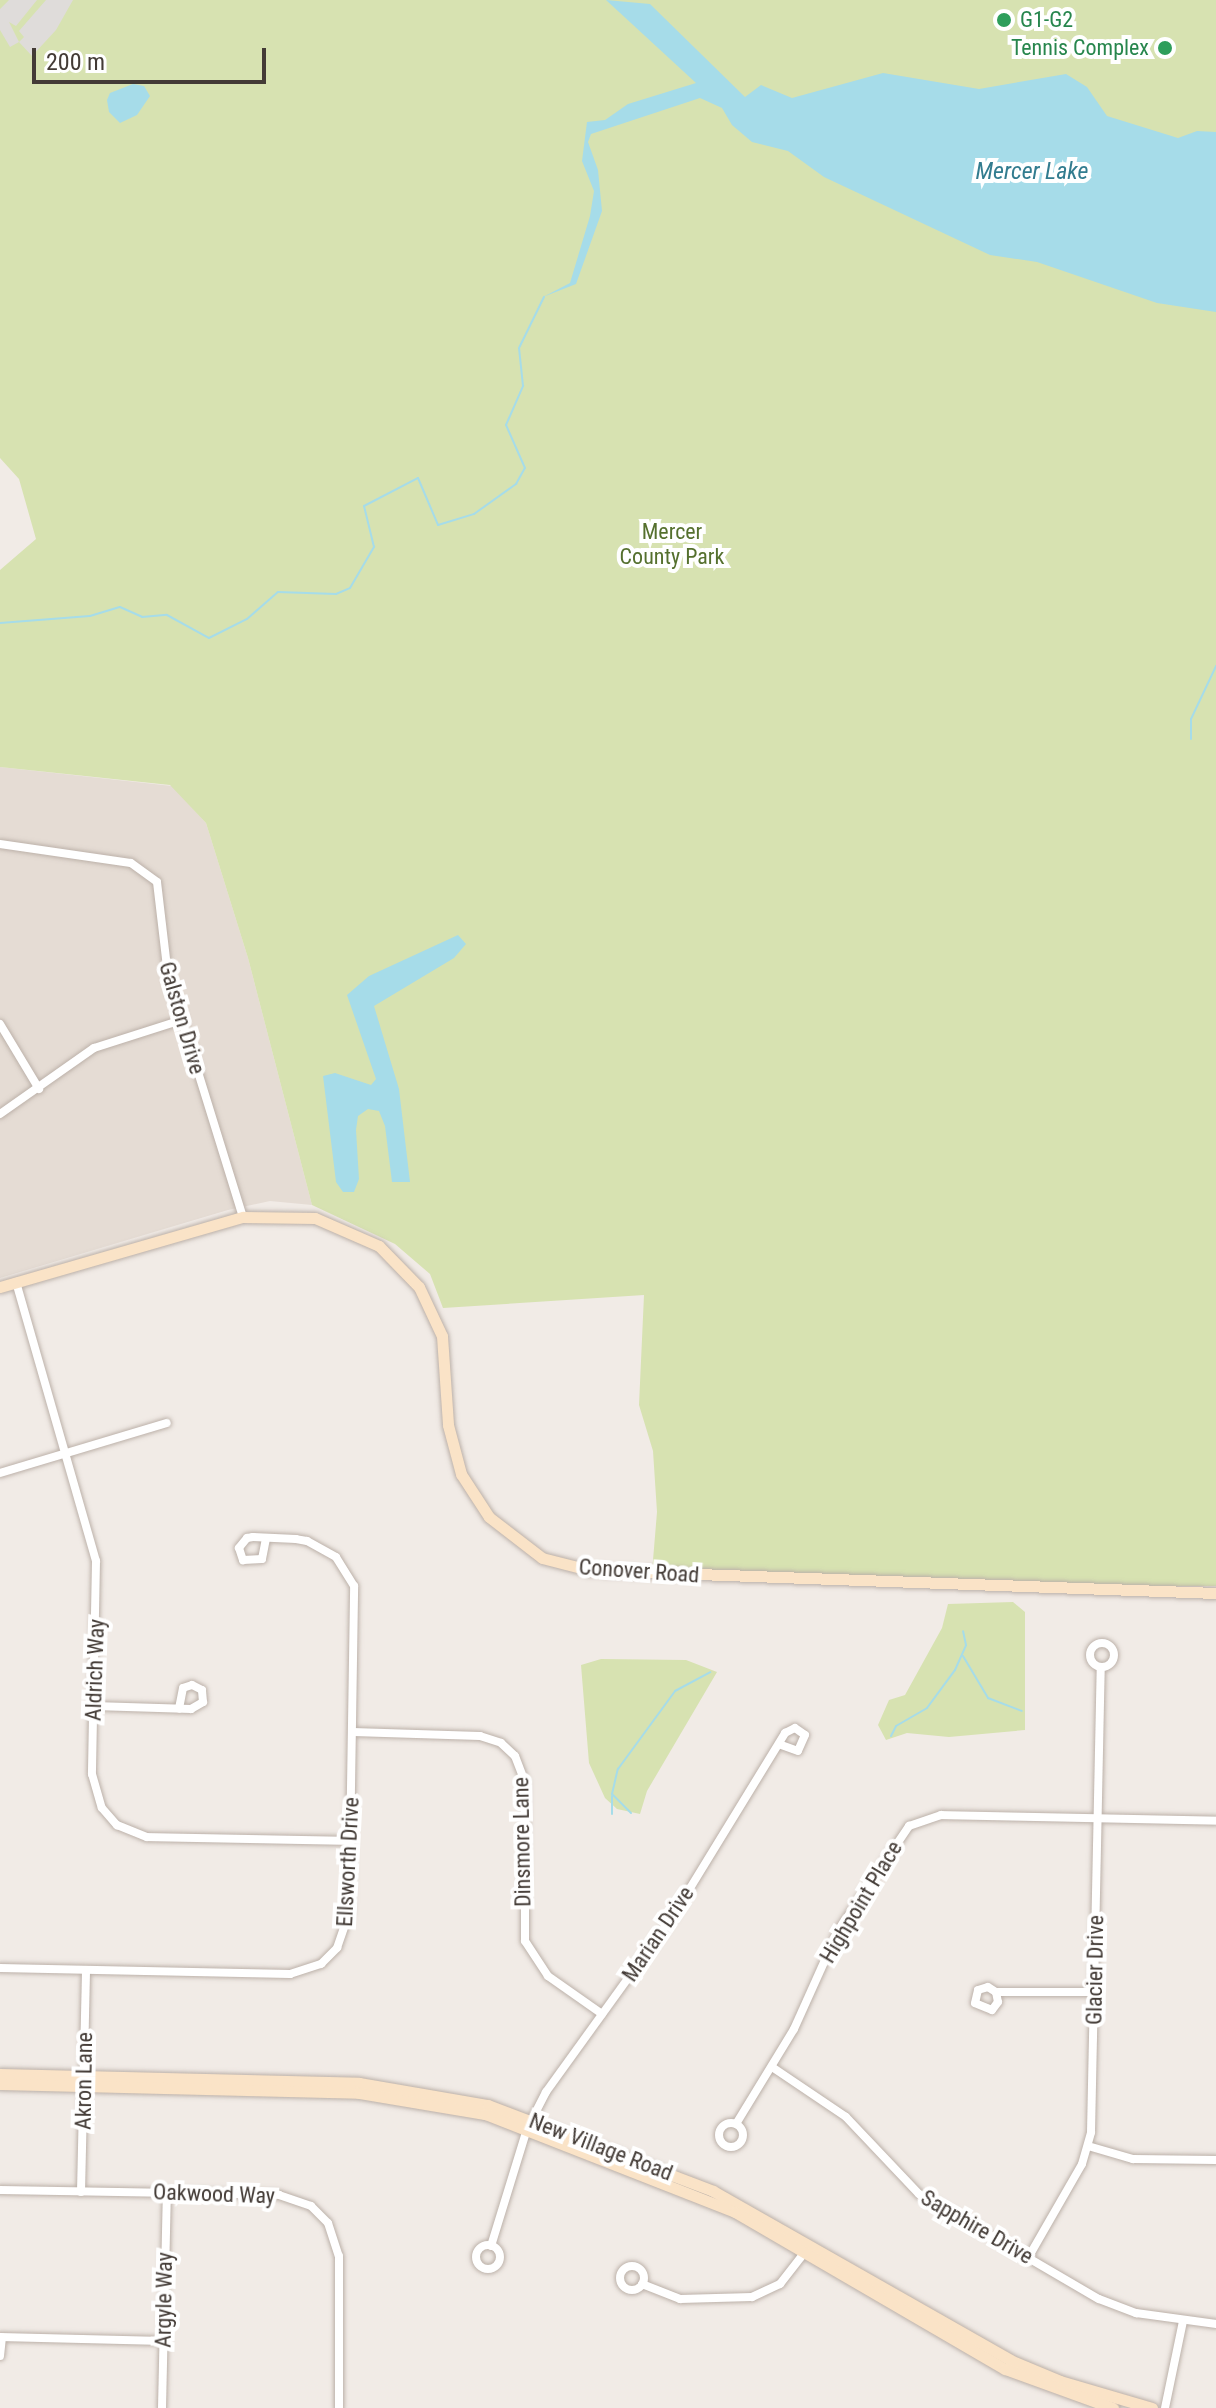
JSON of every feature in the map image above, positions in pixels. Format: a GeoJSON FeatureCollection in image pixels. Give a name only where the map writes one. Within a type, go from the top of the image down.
{"type":"FeatureCollection","features":[{"type":"Feature","properties":{"kind":"main road","name":"Conover Road"},"geometry":{"type":"LineString","coordinates":[[0,1287],[243,1217],[279,1214],[333,1223],[379,1246],[406,1271],[428,1302],[442,1336],[448,1425],[461,1474],[504,1532],[556,1563],[663,1574],[1216,1593]]}},
{"type":"Feature","properties":{"kind":"main road","name":"New Village Road"},"geometry":{"type":"LineString","coordinates":[[0,2074],[84,2082]]}},
{"type":"Feature","properties":{"kind":"main road","name":"New Village Road"},"geometry":{"type":"LineString","coordinates":[[0,2084],[375,2084],[451,2095],[709,2200],[808,2248],[1010,2360],[1060,2381],[1152,2408]]}},
{"type":"Feature","properties":{"kind":"main road","name":"New Village Road"},"geometry":{"type":"LineString","coordinates":[[808,2248],[1005,2369],[1113,2408]]}},
{"type":"Feature","properties":{"kind":"street","name":"Galston Drive"},"geometry":{"type":"LineString","coordinates":[[0,844],[131,863],[151,875],[162,898],[163,953],[243,1217]]}},
{"type":"Feature","properties":{"kind":"street"},"geometry":{"type":"LineString","coordinates":[[0,1114],[94,1048],[182,1020]]}},
{"type":"Feature","properties":{"kind":"street"},"geometry":{"type":"LineString","coordinates":[[0,1024],[39,1089]]}},
{"type":"Feature","properties":{"kind":"street","name":"Aldrich Way"},"geometry":{"type":"LineString","coordinates":[[16,1282],[98,1572],[93,1787],[102,1808],[127,1831],[147,1837],[351,1841]]}},
{"type":"Feature","properties":{"kind":"street"},"geometry":{"type":"LineString","coordinates":[[0,1473],[167,1423]]}},
{"type":"Feature","properties":{"kind":"street","name":"Ellsworth Drive"},"geometry":{"type":"LineString","coordinates":[[0,1968],[290,1974],[311,1969],[337,1948],[347,1926],[356,1597],[350,1575],[336,1557],[317,1544],[266,1538]]}},
{"type":"Feature","properties":{"kind":"street","name":"Glacier Drive"},"geometry":{"type":"LineString","coordinates":[[1028,2258],[1088,2146],[1101,1667]]}},
{"type":"Feature","properties":{"kind":"street"},"geometry":{"type":"LineString","coordinates":[[94,1706],[179,1709]]}},
{"type":"Feature","properties":{"kind":"street","name":"Dinsmore Lane"},"geometry":{"type":"LineString","coordinates":[[353,1732],[480,1736],[501,1743],[515,1756],[525,1782],[525,1941],[548,1976],[602,2014]]}},
{"type":"Feature","properties":{"kind":"street","name":"Marian Drive"},"geometry":{"type":"LineString","coordinates":[[491,2246],[529,2125],[602,2014],[673,1916],[779,1744]]}},
{"type":"Feature","properties":{"kind":"street","name":"Highpoint Place"},"geometry":{"type":"LineString","coordinates":[[736,2124],[772,2067],[838,1931],[909,1826],[941,1815],[1216,1821]]}},
{"type":"Feature","properties":{"kind":"street","name":"Akron Lane"},"geometry":{"type":"LineString","coordinates":[[81,2192],[86,1970]]}},
{"type":"Feature","properties":{"kind":"street"},"geometry":{"type":"LineString","coordinates":[[996,1992],[1094,1992]]}},
{"type":"Feature","properties":{"kind":"street","name":"Sapphire Drive"},"geometry":{"type":"LineString","coordinates":[[772,2067],[846,2117],[912,2189],[1028,2258],[1117,2307],[1183,2321],[1216,2324]]}},
{"type":"Feature","properties":{"kind":"street"},"geometry":{"type":"LineString","coordinates":[[1088,2146],[1133,2159],[1216,2160]]}},
{"type":"Feature","properties":{"kind":"street","name":"Oakwood Way"},"geometry":{"type":"LineString","coordinates":[[0,2190],[290,2196],[311,2206],[328,2223],[339,2256],[339,2408]]}},
{"type":"Feature","properties":{"kind":"street","name":"Argyle Way"},"geometry":{"type":"LineString","coordinates":[[162,2408],[167,2192]]}},
{"type":"Feature","properties":{"kind":"street"},"geometry":{"type":"LineString","coordinates":[[642,2284],[680,2299],[752,2297],[780,2284],[808,2248]]}},
{"type":"Feature","properties":{"kind":"street"},"geometry":{"type":"LineString","coordinates":[[1165,2408],[1183,2321]]}},
{"type":"Feature","properties":{"kind":"street"},"geometry":{"type":"LineString","coordinates":[[0,2356],[1,2337],[164,2341]]}},
{"type":"Feature","properties":{"kind":"shaded area"},"geometry":{"type":"Polygon","coordinates":[[[9,0],[37,0],[16,26],[9,22],[19,42],[10,47],[0,30],[0,9],[9,0]]]}},
{"type":"Feature","properties":{"kind":"shaded area"},"geometry":{"type":"Polygon","coordinates":[[[46,0],[73,0],[56,30],[32,56],[19,42],[24,37],[19,31],[46,0]]]}},
{"type":"Feature","properties":{"kind":"shaded area"},"geometry":{"type":"Polygon","coordinates":[[[0,767],[172,786],[206,823],[248,958],[312,1205],[270,1201],[228,1210],[0,1278],[0,767]]]}},
{"type":"Feature","properties":{"kind":"green space","name":"Mercer County Park"},"geometry":{"type":"Polygon","coordinates":[[[0,0],[1216,0],[1216,1586],[1024,1587],[652,1572],[657,1512],[653,1451],[639,1405],[644,1295],[443,1308],[430,1274],[395,1244],[312,1205],[248,958],[206,823],[170,785],[0,767],[0,570],[36,539],[19,479],[0,458],[0,0]]]}},
{"type":"Feature","properties":{"kind":"green space"},"geometry":{"type":"Polygon","coordinates":[[[1013,1602],[1025,1612],[1025,1730],[949,1737],[907,1733],[886,1740],[878,1725],[889,1700],[905,1695],[942,1628],[948,1604],[1013,1602]]]}},
{"type":"Feature","properties":{"kind":"green space"},"geometry":{"type":"Polygon","coordinates":[[[601,1659],[686,1660],[717,1672],[647,1791],[640,1814],[617,1809],[605,1798],[589,1763],[581,1665],[601,1659]]]}},
{"type":"Feature","properties":{"kind":"water","name":"Mercer Lake"},"geometry":{"type":"Polygon","coordinates":[[[606,0],[650,4],[745,97],[761,85],[792,98],[883,73],[979,89],[1066,74],[1087,87],[1107,116],[1178,138],[1197,131],[1216,132],[1216,312],[1157,303],[1037,262],[990,255],[824,177],[788,151],[752,142],[732,125],[722,108],[700,98],[591,134],[588,142],[598,170],[602,211],[576,284],[543,297],[570,283],[590,216],[594,191],[582,161],[587,122],[605,120],[628,104],[696,83],[606,0]]]}},
{"type":"Feature","properties":{"kind":"water"},"geometry":{"type":"Polygon","coordinates":[[[133,84],[144,86],[150,96],[137,115],[120,123],[109,112],[107,100],[110,93],[133,84]]]}},
{"type":"Feature","properties":{"kind":"water"},"geometry":{"type":"Polygon","coordinates":[[[458,935],[466,944],[454,958],[374,1006],[399,1089],[410,1182],[392,1182],[385,1126],[379,1111],[368,1109],[358,1116],[356,1130],[359,1179],[354,1192],[343,1192],[336,1182],[323,1076],[335,1073],[371,1085],[376,1079],[347,995],[369,976],[458,935]]]}},
{"type":"Feature","properties":{"kind":"waterway"},"geometry":{"type":"LineString","coordinates":[[0,623],[90,616],[120,607],[142,617],[167,615],[209,638],[247,619],[278,592],[336,594],[350,588],[374,547],[364,506],[418,478],[438,525],[474,514],[516,484],[525,468],[506,425],[523,386],[519,348],[544,297]]}},
{"type":"Feature","properties":{"kind":"waterway"},"geometry":{"type":"LineString","coordinates":[[1191,739],[1191,719],[1216,666]]}},
{"type":"Feature","properties":{"kind":"waterway"},"geometry":{"type":"LineString","coordinates":[[891,1736],[896,1726],[927,1708],[955,1670],[966,1645],[963,1631]]}},
{"type":"Feature","properties":{"kind":"waterway"},"geometry":{"type":"LineString","coordinates":[[963,1656],[988,1698],[1022,1711]]}},
{"type":"Feature","properties":{"kind":"waterway"},"geometry":{"type":"LineString","coordinates":[[631,1813],[612,1794],[618,1769],[675,1691],[710,1672]]}},
{"type":"Feature","properties":{"kind":"waterway"},"geometry":{"type":"LineString","coordinates":[[612,1796],[612,1814]]}},
{"type":"Feature","properties":{"kind":"place","name":"G1-G2"},"geometry":{"type":"Point","coordinates":[1004,20]}},
{"type":"Feature","properties":{"kind":"place","name":"Tennis Complex"},"geometry":{"type":"Point","coordinates":[1165,48]}}]}
